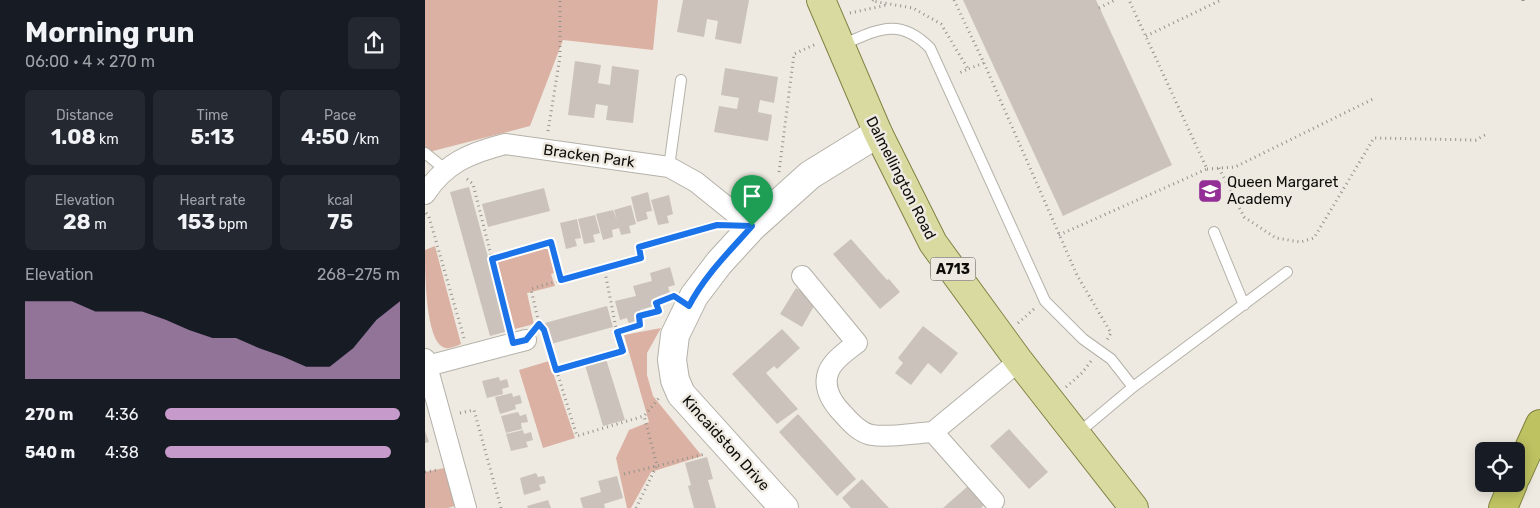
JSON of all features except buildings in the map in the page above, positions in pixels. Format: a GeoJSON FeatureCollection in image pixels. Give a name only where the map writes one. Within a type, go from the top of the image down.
{"type":"FeatureCollection","features":[{"type":"Feature","properties":{"kind":"highway"},"geometry":{"type":"LineString","coordinates":[[1525,457],[1540,424]]}},
{"type":"Feature","properties":{"kind":"highway"},"geometry":{"type":"LineString","coordinates":[[1503,508],[1510,492]]}},
{"type":"Feature","properties":{"kind":"main road","name":"Dalmellington Road"},"geometry":{"type":"LineString","coordinates":[[830,25],[878,133],[933,243],[1019,362],[1134,508]]}},
{"type":"Feature","properties":{"kind":"street","name":"Kincaidston Drive"},"geometry":{"type":"LineString","coordinates":[[784,508],[681,394],[675,380],[672,360],[675,335],[694,296],[719,263],[752,226],[810,175],[878,133]]}},
{"type":"Feature","properties":{"kind":"street","name":"Bracken Park"},"geometry":{"type":"LineString","coordinates":[[425,194],[434,180],[452,165],[480,150],[505,144],[669,167],[696,182],[752,226]]}},
{"type":"Feature","properties":{"kind":"street"},"geometry":{"type":"LineString","coordinates":[[802,276],[857,343],[833,364],[827,377],[827,389],[835,406],[855,427],[869,434],[884,436],[933,432],[1019,362]]}},
{"type":"Feature","properties":{"kind":"street"},"geometry":{"type":"LineString","coordinates":[[466,508],[426,363],[469,355],[519,342]]}},
{"type":"Feature","properties":{"kind":"street"},"geometry":{"type":"LineString","coordinates":[[933,432],[994,501]]}},
{"type":"Feature","properties":{"kind":"lane"},"geometry":{"type":"LineString","coordinates":[[830,25],[902,29],[920,38],[930,48],[1045,301],[1083,339],[1111,359],[1133,387]]}},
{"type":"Feature","properties":{"kind":"lane"},"geometry":{"type":"LineString","coordinates":[[669,167],[681,80]]}},
{"type":"Feature","properties":{"kind":"lane"},"geometry":{"type":"LineString","coordinates":[[425,153],[452,165]]}},
{"type":"Feature","properties":{"kind":"lane"},"geometry":{"type":"LineString","coordinates":[[1214,232],[1244,305]]}},
{"type":"Feature","properties":{"kind":"lane"},"geometry":{"type":"LineString","coordinates":[[1076,435],[1133,387],[1287,272]]}},
{"type":"Feature","properties":{"kind":"path"},"geometry":{"type":"LineString","coordinates":[[546,149],[560,56],[560,0]]}},
{"type":"Feature","properties":{"kind":"path"},"geometry":{"type":"LineString","coordinates":[[954,0],[984,63],[1077,275],[1111,333],[1082,373],[1050,400]]}},
{"type":"Feature","properties":{"kind":"path"},"geometry":{"type":"LineString","coordinates":[[1099,8],[1115,0]]}},
{"type":"Feature","properties":{"kind":"path"},"geometry":{"type":"LineString","coordinates":[[1129,0],[1207,169]]}},
{"type":"Feature","properties":{"kind":"path"},"geometry":{"type":"LineString","coordinates":[[1145,36],[1221,0]]}},
{"type":"Feature","properties":{"kind":"path"},"geometry":{"type":"LineString","coordinates":[[774,207],[794,54],[830,25],[891,4]]}},
{"type":"Feature","properties":{"kind":"path"},"geometry":{"type":"LineString","coordinates":[[968,69],[984,63]]}},
{"type":"Feature","properties":{"kind":"path"},"geometry":{"type":"LineString","coordinates":[[1059,235],[1207,169],[1235,167],[1373,99]]}},
{"type":"Feature","properties":{"kind":"path"},"geometry":{"type":"LineString","coordinates":[[1219,168],[1244,217],[1276,238],[1299,242],[1314,238],[1374,138],[1476,140],[1485,135]]}},
{"type":"Feature","properties":{"kind":"path"},"geometry":{"type":"LineString","coordinates":[[452,165],[473,184],[492,259],[519,342],[539,324]]}},
{"type":"Feature","properties":{"kind":"path"},"geometry":{"type":"LineString","coordinates":[[425,212],[429,216],[469,355]]}},
{"type":"Feature","properties":{"kind":"path"},"geometry":{"type":"LineString","coordinates":[[675,380],[644,416],[577,436],[544,330],[539,324],[531,288],[641,258],[639,247],[717,225],[752,226]]}},
{"type":"Feature","properties":{"kind":"path"},"geometry":{"type":"LineString","coordinates":[[492,259],[551,242],[561,280]]}},
{"type":"Feature","properties":{"kind":"path"},"geometry":{"type":"LineString","coordinates":[[556,370],[623,351],[603,267]]}},
{"type":"Feature","properties":{"kind":"path"},"geometry":{"type":"LineString","coordinates":[[617,332],[640,325],[639,316],[659,311],[656,303],[674,296],[689,306]]}},
{"type":"Feature","properties":{"kind":"path"},"geometry":{"type":"LineString","coordinates":[[1002,336],[1045,301]]}},
{"type":"Feature","properties":{"kind":"path"},"geometry":{"type":"LineString","coordinates":[[441,418],[474,410],[501,508]]}},
{"type":"Feature","properties":{"kind":"path"},"geometry":{"type":"LineString","coordinates":[[636,508],[657,465],[644,416]]}},
{"type":"Feature","properties":{"kind":"path"},"geometry":{"type":"LineString","coordinates":[[624,474],[711,452],[723,440]]}},
{"type":"Feature","properties":{"kind":"shaded area"},"geometry":{"type":"Polygon","coordinates":[[[425,0],[658,0],[653,50],[563,40],[530,126],[425,153],[425,0]]]}},
{"type":"Feature","properties":{"kind":"shaded area"},"geometry":{"type":"Polygon","coordinates":[[[554,244],[563,270],[551,274],[555,286],[527,293],[534,324],[515,329],[497,261],[554,244]]]}},
{"type":"Feature","properties":{"kind":"shaded area"},"geometry":{"type":"Polygon","coordinates":[[[435,246],[461,344],[449,348],[439,344],[430,321],[425,274],[425,250],[435,246]]]}},
{"type":"Feature","properties":{"kind":"shaded area"},"geometry":{"type":"Polygon","coordinates":[[[661,328],[647,353],[647,375],[653,396],[702,456],[651,472],[631,508],[627,508],[616,458],[629,430],[649,422],[624,335],[661,328]]]}},
{"type":"Feature","properties":{"kind":"shaded area"},"geometry":{"type":"Polygon","coordinates":[[[549,361],[575,438],[543,448],[519,370],[549,361]]]}},
{"type":"Feature","properties":{"kind":"shaded area"},"geometry":{"type":"Polygon","coordinates":[[[454,466],[464,503],[448,508],[425,508],[425,472],[454,466]]]}},
{"type":"Feature","properties":{"kind":"place","name":"Queen Margaret Academy"},"geometry":{"type":"Point","coordinates":[1210,191]}},
{"type":"Feature","properties":{"kind":"route"},"geometry":{"type":"LineString","coordinates":[[717,225],[752,226],[719,263],[694,296],[689,306],[674,296],[656,303],[659,311],[639,316],[640,325],[617,332],[623,351],[556,370],[544,330],[539,324],[526,340],[513,343],[492,259],[551,242],[561,280],[641,258],[639,247],[717,225]]}}]}
